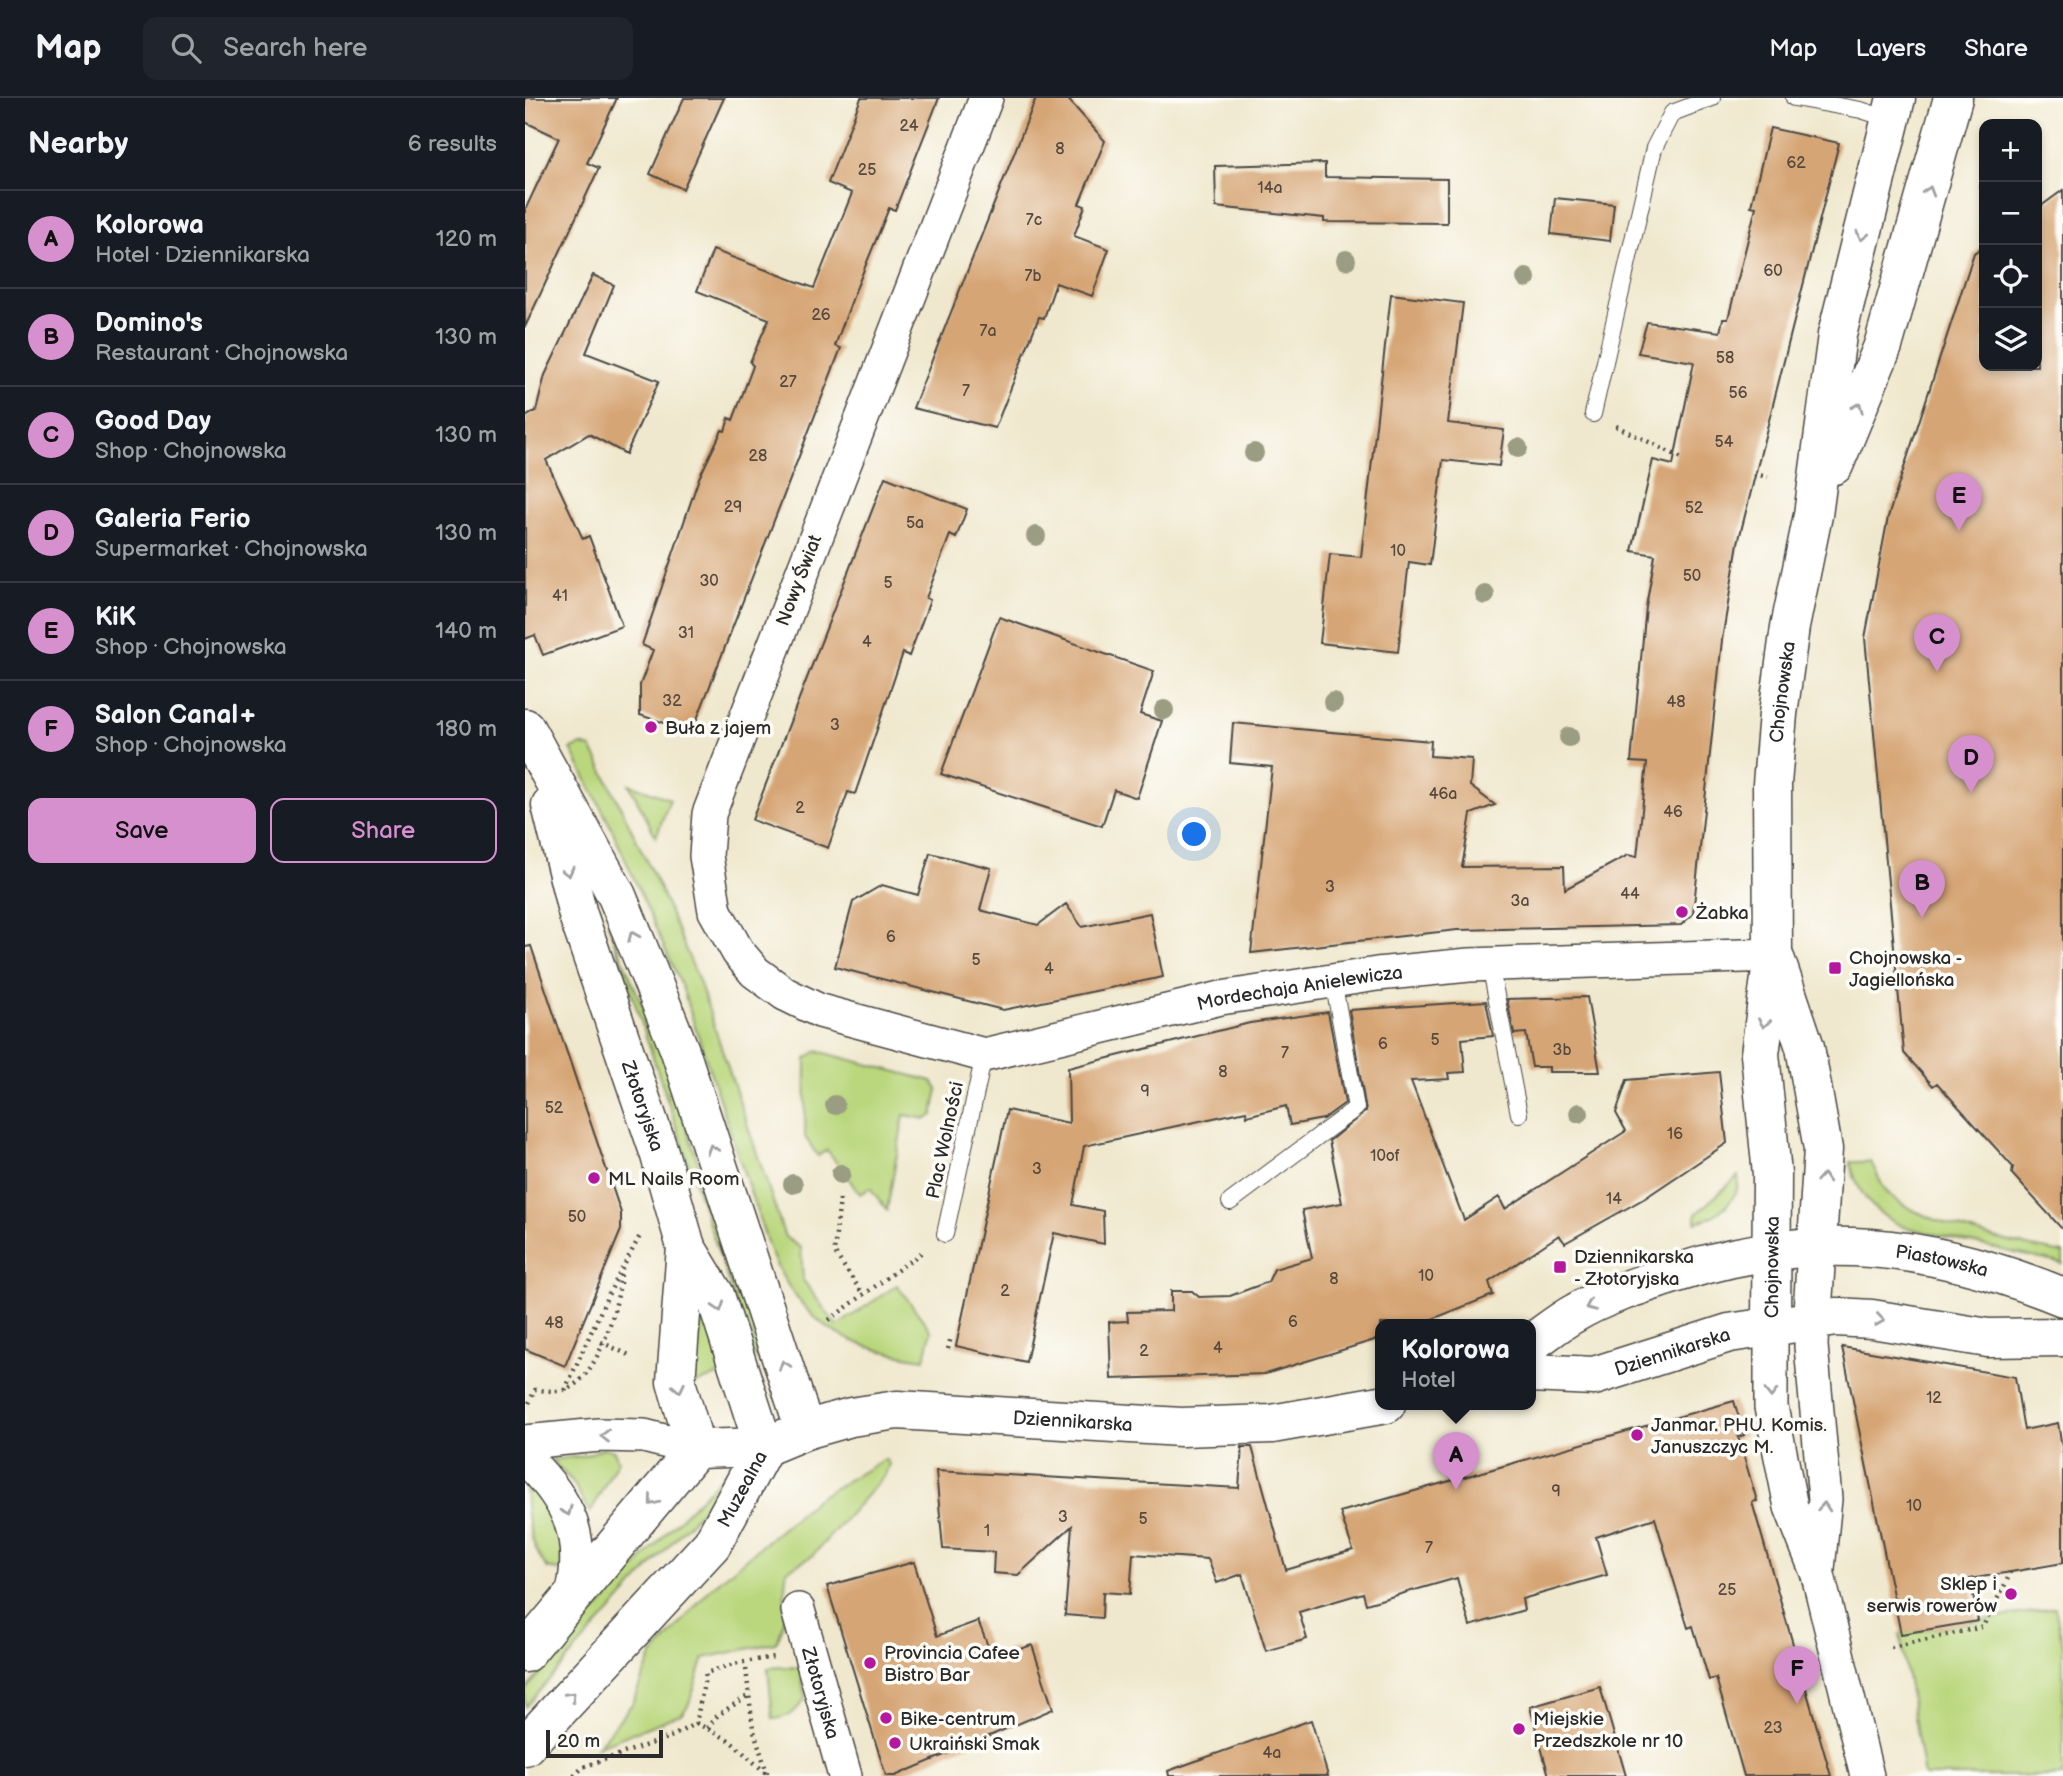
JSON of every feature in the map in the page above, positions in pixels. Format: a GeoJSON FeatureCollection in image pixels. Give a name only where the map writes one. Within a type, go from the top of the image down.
{"type":"FeatureCollection","features":[{"type":"Feature","properties":{"kind":"main road","name":"Chojnowska"},"geometry":{"type":"LineString","coordinates":[[1813,515],[1883,346],[1953,98]]}},
{"type":"Feature","properties":{"kind":"main road","name":"Chojnowska"},"geometry":{"type":"LineString","coordinates":[[1771,1325],[1772,1174],[1760,1054],[1773,955],[1772,784],[1777,725],[1790,627],[1813,515],[1837,335],[1894,109]]}},
{"type":"Feature","properties":{"kind":"main road","name":"Złotoryjska"},"geometry":{"type":"LineString","coordinates":[[532,743],[578,915],[659,1152],[686,1247],[715,1295],[764,1447]]}},
{"type":"Feature","properties":{"kind":"main road","name":"Złotoryjska"},"geometry":{"type":"LineString","coordinates":[[532,743],[617,896],[655,988],[680,1051],[805,1430]]}},
{"type":"Feature","properties":{"kind":"main road","name":"Chojnowska"},"geometry":{"type":"LineString","coordinates":[[1773,955],[1805,1047],[1815,1090],[1824,1162],[1812,1320]]}},
{"type":"Feature","properties":{"kind":"main road"},"geometry":{"type":"LineString","coordinates":[[1536,1340],[1576,1312],[1630,1289],[1700,1266],[1772,1249],[1818,1246]]}},
{"type":"Feature","properties":{"kind":"main road","name":"Piastowska"},"geometry":{"type":"LineString","coordinates":[[1818,1246],[1889,1248],[1954,1261],[2001,1272],[2063,1297]]}},
{"type":"Feature","properties":{"kind":"main road"},"geometry":{"type":"LineString","coordinates":[[525,1653],[696,1449],[676,1382],[686,1247]]}},
{"type":"Feature","properties":{"kind":"main road"},"geometry":{"type":"LineString","coordinates":[[1812,1320],[1872,1319],[1988,1338],[2063,1337]]}},
{"type":"Feature","properties":{"kind":"main road","name":"Dziennikarska"},"geometry":{"type":"LineString","coordinates":[[1536,1373],[1594,1376],[1728,1333],[1812,1320]]}},
{"type":"Feature","properties":{"kind":"main road","name":"Dziennikarska"},"geometry":{"type":"LineString","coordinates":[[764,1447],[805,1430],[851,1417],[897,1410],[939,1410],[1087,1424],[1181,1427],[1272,1424],[1375,1406]]}},
{"type":"Feature","properties":{"kind":"main road","name":"Muzealna"},"geometry":{"type":"LineString","coordinates":[[525,1746],[712,1544],[764,1447],[696,1449]]}},
{"type":"Feature","properties":{"kind":"street","name":"Nowy Świat"},"geometry":{"type":"LineString","coordinates":[[838,1017],[785,994],[755,972],[738,952],[723,928],[711,895],[706,856],[709,814],[986,98]]}},
{"type":"Feature","properties":{"kind":"street","name":"Mordechaja Anielewicza"},"geometry":{"type":"LineString","coordinates":[[838,1017],[984,1055],[1221,998],[1333,980],[1490,964],[1773,955]]}},
{"type":"Feature","properties":{"kind":"street","name":"Chojnowska"},"geometry":{"type":"LineString","coordinates":[[1812,1320],[1811,1346],[1825,1499],[1818,1575]]}},
{"type":"Feature","properties":{"kind":"street","name":"Chojnowska"},"geometry":{"type":"LineString","coordinates":[[1771,1325],[1771,1407],[1791,1507],[1818,1575],[1867,1776]]}},
{"type":"Feature","properties":{"kind":"street"},"geometry":{"type":"LineString","coordinates":[[525,1442],[599,1435],[644,1436],[696,1449]]}},
{"type":"Feature","properties":{"kind":"street"},"geometry":{"type":"LineString","coordinates":[[525,1458],[551,1484],[571,1519],[577,1560],[571,1601]]}},
{"type":"Feature","properties":{"kind":"street","name":"Złotoryjska"},"geometry":{"type":"LineString","coordinates":[[798,1610],[845,1776]]}},
{"type":"Feature","properties":{"kind":"lane"},"geometry":{"type":"LineString","coordinates":[[1593,414],[1654,148],[1672,113],[1712,98]]}},
{"type":"Feature","properties":{"kind":"lane"},"geometry":{"type":"LineString","coordinates":[[1794,98],[1861,110],[1894,109]]}},
{"type":"Feature","properties":{"kind":"lane"},"geometry":{"type":"LineString","coordinates":[[1490,964],[1519,1115]]}},
{"type":"Feature","properties":{"kind":"lane"},"geometry":{"type":"LineString","coordinates":[[1230,1202],[1356,1108],[1333,980]]}},
{"type":"Feature","properties":{"kind":"lane","name":"Plac Wolności"},"geometry":{"type":"LineString","coordinates":[[946,1234],[984,1055]]}},
{"type":"Feature","properties":{"kind":"path"},"geometry":{"type":"LineString","coordinates":[[1593,414],[1682,458]]}},
{"type":"Feature","properties":{"kind":"path"},"geometry":{"type":"LineString","coordinates":[[1754,474],[1768,477]]}},
{"type":"Feature","properties":{"kind":"path"},"geometry":{"type":"LineString","coordinates":[[840,1199],[834,1251],[863,1294]]}},
{"type":"Feature","properties":{"kind":"path"},"geometry":{"type":"LineString","coordinates":[[565,1390],[642,1232]]}},
{"type":"Feature","properties":{"kind":"path"},"geometry":{"type":"LineString","coordinates":[[829,1320],[946,1234]]}},
{"type":"Feature","properties":{"kind":"path"},"geometry":{"type":"LineString","coordinates":[[529,1403],[535,1390],[565,1390],[586,1377],[618,1306],[621,1271]]}},
{"type":"Feature","properties":{"kind":"path"},"geometry":{"type":"LineString","coordinates":[[948,1349],[951,1337]]}},
{"type":"Feature","properties":{"kind":"path"},"geometry":{"type":"LineString","coordinates":[[601,1342],[629,1355]]}},
{"type":"Feature","properties":{"kind":"path"},"geometry":{"type":"LineString","coordinates":[[1891,1647],[1983,1627],[2010,1572]]}},
{"type":"Feature","properties":{"kind":"path"},"geometry":{"type":"LineString","coordinates":[[574,1776],[583,1767],[673,1736],[696,1723],[706,1673],[733,1664],[792,1654],[798,1610]]}},
{"type":"Feature","properties":{"kind":"path"},"geometry":{"type":"LineString","coordinates":[[746,1669],[753,1728],[768,1775]]}},
{"type":"Feature","properties":{"kind":"path"},"geometry":{"type":"LineString","coordinates":[[707,1728],[718,1715],[749,1695]]}},
{"type":"Feature","properties":{"kind":"path"},"geometry":{"type":"LineString","coordinates":[[696,1723],[729,1740],[768,1775]]}},
{"type":"Feature","properties":{"kind":"green space"},"geometry":{"type":"Polygon","coordinates":[[[582,745],[591,748],[599,762],[659,887],[699,981],[785,1237],[801,1248],[803,1280],[837,1326],[897,1285],[931,1331],[925,1359],[873,1348],[831,1329],[797,1298],[783,1277],[770,1251],[682,987],[611,827],[571,749],[582,745]]]}},
{"type":"Feature","properties":{"kind":"green space"},"geometry":{"type":"Polygon","coordinates":[[[629,784],[670,799],[656,837],[629,784]]]}},
{"type":"Feature","properties":{"kind":"green space"},"geometry":{"type":"Polygon","coordinates":[[[608,923],[661,1051],[753,1327],[759,1361],[752,1352],[608,923]]]}},
{"type":"Feature","properties":{"kind":"green space"},"geometry":{"type":"Polygon","coordinates":[[[817,1051],[932,1081],[938,1089],[933,1115],[927,1119],[904,1115],[887,1210],[870,1188],[860,1194],[827,1150],[818,1156],[805,1137],[806,1059],[817,1051]]]}},
{"type":"Feature","properties":{"kind":"green space"},"geometry":{"type":"Polygon","coordinates":[[[1850,1162],[1871,1162],[1886,1191],[1919,1213],[1969,1231],[2063,1253],[2063,1264],[1904,1227],[1893,1222],[1868,1202],[1857,1184],[1850,1162]]]}},
{"type":"Feature","properties":{"kind":"green space"},"geometry":{"type":"Polygon","coordinates":[[[1738,1176],[1736,1192],[1726,1206],[1711,1217],[1696,1222],[1696,1214],[1738,1176]]]}},
{"type":"Feature","properties":{"kind":"green space"},"geometry":{"type":"Polygon","coordinates":[[[703,1305],[725,1372],[693,1385],[703,1305]]]}},
{"type":"Feature","properties":{"kind":"green space"},"geometry":{"type":"Polygon","coordinates":[[[604,1448],[614,1451],[618,1460],[590,1513],[573,1482],[551,1460],[583,1456],[604,1448]]]}},
{"type":"Feature","properties":{"kind":"green space"},"geometry":{"type":"Polygon","coordinates":[[[885,1459],[889,1464],[885,1475],[812,1556],[787,1570],[783,1626],[775,1643],[704,1658],[688,1706],[681,1714],[597,1747],[632,1704],[651,1658],[710,1589],[819,1497],[885,1459]]]}},
{"type":"Feature","properties":{"kind":"green space"},"geometry":{"type":"Polygon","coordinates":[[[736,1462],[737,1470],[525,1707],[525,1691],[529,1686],[669,1530],[736,1462]]]}},
{"type":"Feature","properties":{"kind":"green space"},"geometry":{"type":"Polygon","coordinates":[[[525,1480],[561,1521],[563,1571],[547,1568],[536,1548],[527,1515],[525,1480]]]}},
{"type":"Feature","properties":{"kind":"green space"},"geometry":{"type":"Polygon","coordinates":[[[2055,1608],[2063,1645],[2063,1776],[1924,1776],[1900,1634],[2055,1608]]]}},
{"type":"Feature","properties":{"kind":"green space"},"geometry":{"type":"Polygon","coordinates":[[[768,1668],[800,1668],[805,1699],[791,1714],[773,1719],[768,1668]]]}},
{"type":"Feature","properties":{"kind":"building"},"geometry":{"type":"Polygon","coordinates":[[[525,98],[617,98],[587,163],[599,168],[525,327],[525,210],[559,138],[525,122],[525,98]]]}},
{"type":"Feature","properties":{"kind":"building"},"geometry":{"type":"Polygon","coordinates":[[[684,98],[724,98],[683,189],[650,174],[684,98]]]}},
{"type":"Feature","properties":{"kind":"building"},"geometry":{"type":"Polygon","coordinates":[[[861,98],[939,98],[895,210],[889,208],[856,289],[835,346],[841,348],[692,732],[640,715],[640,685],[653,650],[642,645],[699,478],[722,430],[725,431],[729,418],[733,420],[753,366],[750,362],[769,319],[697,291],[713,250],[814,288],[852,193],[828,183],[861,98]]]}},
{"type":"Feature","properties":{"kind":"building"},"geometry":{"type":"Polygon","coordinates":[[[1036,98],[1067,98],[1105,141],[1079,204],[1085,206],[1074,236],[1109,249],[1092,296],[1056,283],[1044,318],[1039,317],[995,428],[913,408],[1036,98]]]}},
{"type":"Feature","properties":{"kind":"building"},"geometry":{"type":"Polygon","coordinates":[[[1770,128],[1839,143],[1738,543],[1722,640],[1693,914],[1681,925],[1457,930],[1251,953],[1272,767],[1230,763],[1233,723],[1431,741],[1430,756],[1472,759],[1470,786],[1495,805],[1471,814],[1462,867],[1564,866],[1565,889],[1628,855],[1637,857],[1647,763],[1631,762],[1646,607],[1655,555],[1632,551],[1653,460],[1673,465],[1694,362],[1638,353],[1647,322],[1720,332],[1723,319],[1728,319],[1756,207],[1751,206],[1770,128]]]}},
{"type":"Feature","properties":{"kind":"building"},"geometry":{"type":"Polygon","coordinates":[[[1325,163],[1325,177],[1447,179],[1447,223],[1324,222],[1324,218],[1216,207],[1215,166],[1325,163]]]}},
{"type":"Feature","properties":{"kind":"building"},"geometry":{"type":"Polygon","coordinates":[[[2063,190],[2063,1230],[2012,1174],[2013,1167],[1937,1083],[1933,1086],[1904,1053],[1865,638],[1888,517],[1974,253],[1979,250],[1979,371],[2042,371],[2042,205],[2063,190]]]}},
{"type":"Feature","properties":{"kind":"building"},"geometry":{"type":"Polygon","coordinates":[[[1555,198],[1614,204],[1610,241],[1551,234],[1555,198]]]}},
{"type":"Feature","properties":{"kind":"building"},"geometry":{"type":"Polygon","coordinates":[[[593,275],[614,285],[586,353],[659,381],[626,454],[589,434],[546,460],[583,539],[589,536],[622,626],[543,655],[535,635],[525,639],[525,417],[536,411],[545,375],[593,275]]]}},
{"type":"Feature","properties":{"kind":"building"},"geometry":{"type":"Polygon","coordinates":[[[1391,294],[1463,303],[1448,423],[1504,430],[1499,466],[1443,460],[1430,565],[1409,562],[1398,652],[1320,643],[1330,554],[1361,557],[1391,294]]]}},
{"type":"Feature","properties":{"kind":"building"},"geometry":{"type":"Polygon","coordinates":[[[885,477],[967,509],[956,538],[950,535],[926,598],[930,600],[909,656],[903,653],[855,794],[848,792],[828,848],[752,820],[885,477]]]}},
{"type":"Feature","properties":{"kind":"building"},"geometry":{"type":"Polygon","coordinates":[[[999,617],[1154,671],[1140,714],[1162,721],[1137,798],[1114,790],[1102,826],[941,774],[999,617]]]}},
{"type":"Feature","properties":{"kind":"building"},"geometry":{"type":"Polygon","coordinates":[[[930,853],[991,868],[980,910],[1038,925],[1066,904],[1082,927],[1150,913],[1163,977],[1003,1010],[835,967],[853,902],[882,885],[918,895],[930,853]]]}},
{"type":"Feature","properties":{"kind":"building"},"geometry":{"type":"Polygon","coordinates":[[[531,946],[621,1213],[621,1230],[565,1366],[525,1349],[525,947],[531,946]]]}},
{"type":"Feature","properties":{"kind":"building"},"geometry":{"type":"Polygon","coordinates":[[[1587,997],[1600,1072],[1549,1072],[1549,1067],[1532,1067],[1526,1033],[1514,1034],[1507,999],[1587,997]]]}},
{"type":"Feature","properties":{"kind":"building"},"geometry":{"type":"Polygon","coordinates":[[[1486,1001],[1493,1036],[1462,1039],[1465,1072],[1448,1073],[1449,1079],[1411,1081],[1464,1220],[1499,1197],[1505,1209],[1626,1131],[1616,1113],[1627,1080],[1719,1072],[1727,1143],[1645,1198],[1565,1243],[1559,1235],[1489,1282],[1493,1295],[1433,1319],[1375,1319],[1375,1340],[1265,1374],[1111,1379],[1109,1322],[1128,1321],[1127,1312],[1171,1311],[1171,1291],[1192,1291],[1199,1297],[1230,1296],[1268,1282],[1274,1269],[1312,1258],[1302,1210],[1342,1203],[1329,1141],[1366,1111],[1349,1010],[1486,1001]]]}},
{"type":"Feature","properties":{"kind":"building"},"geometry":{"type":"Polygon","coordinates":[[[1328,1012],[1345,1103],[1323,1119],[1290,1125],[1286,1106],[1247,1116],[1246,1111],[1084,1146],[1073,1205],[1103,1211],[1104,1244],[1054,1233],[1026,1362],[956,1346],[1007,1110],[1069,1123],[1068,1068],[1250,1023],[1328,1012]]]}},
{"type":"Feature","properties":{"kind":"building"},"geometry":{"type":"Polygon","coordinates":[[[1842,1347],[2015,1377],[2024,1430],[2058,1423],[2063,1453],[2063,1563],[1970,1579],[1978,1621],[1901,1634],[1842,1347]]]}},
{"type":"Feature","properties":{"kind":"building"},"geometry":{"type":"Polygon","coordinates":[[[1734,1401],[1744,1435],[1738,1437],[1757,1501],[1752,1502],[1831,1776],[1744,1776],[1716,1678],[1709,1680],[1693,1626],[1688,1628],[1655,1518],[1596,1537],[1607,1575],[1522,1599],[1524,1610],[1470,1626],[1457,1578],[1366,1604],[1363,1593],[1299,1612],[1307,1639],[1266,1651],[1242,1574],[1217,1583],[1208,1559],[1133,1554],[1130,1594],[1103,1592],[1102,1618],[1065,1615],[1072,1526],[1018,1575],[993,1573],[994,1552],[943,1549],[936,1471],[1239,1488],[1242,1447],[1252,1447],[1286,1570],[1353,1550],[1340,1512],[1734,1401]]]}},
{"type":"Feature","properties":{"kind":"building"},"geometry":{"type":"Polygon","coordinates":[[[914,1562],[937,1636],[978,1621],[992,1656],[1016,1647],[1017,1650],[1032,1645],[1053,1709],[895,1776],[886,1776],[827,1586],[914,1562]]]}},
{"type":"Feature","properties":{"kind":"building"},"geometry":{"type":"Polygon","coordinates":[[[1600,1687],[1626,1776],[1549,1776],[1530,1707],[1600,1687]]]}},
{"type":"Feature","properties":{"kind":"building"},"geometry":{"type":"Polygon","coordinates":[[[1311,1720],[1328,1776],[1169,1776],[1168,1771],[1311,1720]]]}},
{"type":"Feature","properties":{"kind":"place","name":"KiK"},"geometry":{"type":"Point","coordinates":[1959,531]}},
{"type":"Feature","properties":{"kind":"place","name":"Good Day"},"geometry":{"type":"Point","coordinates":[1937,672]}},
{"type":"Feature","properties":{"kind":"place","name":"Buła z jajem"},"geometry":{"type":"Point","coordinates":[651,727]}},
{"type":"Feature","properties":{"kind":"place","name":"Galeria Ferio"},"geometry":{"type":"Point","coordinates":[1971,793]}},
{"type":"Feature","properties":{"kind":"place","name":"Żabka"},"geometry":{"type":"Point","coordinates":[1682,912]}},
{"type":"Feature","properties":{"kind":"place","name":"Domino's"},"geometry":{"type":"Point","coordinates":[1922,918]}},
{"type":"Feature","properties":{"kind":"place","name":"Chojnowska - Jagiellońska"},"geometry":{"type":"Point","coordinates":[1835,968]}},
{"type":"Feature","properties":{"kind":"place","name":"ML Nails Room"},"geometry":{"type":"Point","coordinates":[594,1178]}},
{"type":"Feature","properties":{"kind":"place","name":"Dziennikarska - Złotoryjska"},"geometry":{"type":"Point","coordinates":[1560,1267]}},
{"type":"Feature","properties":{"kind":"place","name":"Janmar. PHU. Komis. Januszczyc M."},"geometry":{"type":"Point","coordinates":[1637,1435]}},
{"type":"Feature","properties":{"kind":"place","name":"Kolorowa"},"geometry":{"type":"Point","coordinates":[1456,1490]}},
{"type":"Feature","properties":{"kind":"place","name":"Sklep i serwis rowerów"},"geometry":{"type":"Point","coordinates":[2011,1594]}},
{"type":"Feature","properties":{"kind":"place","name":"Provincia Cafee Bistro Bar"},"geometry":{"type":"Point","coordinates":[870,1663]}},
{"type":"Feature","properties":{"kind":"place","name":"Salon Canal+"},"geometry":{"type":"Point","coordinates":[1797,1704]}},
{"type":"Feature","properties":{"kind":"place","name":"Bike-centrum"},"geometry":{"type":"Point","coordinates":[886,1718]}},
{"type":"Feature","properties":{"kind":"place","name":"Miejskie Przedszkole nr 10"},"geometry":{"type":"Point","coordinates":[1519,1729]}},
{"type":"Feature","properties":{"kind":"place","name":"Ukraiński Smak"},"geometry":{"type":"Point","coordinates":[895,1743]}}]}
